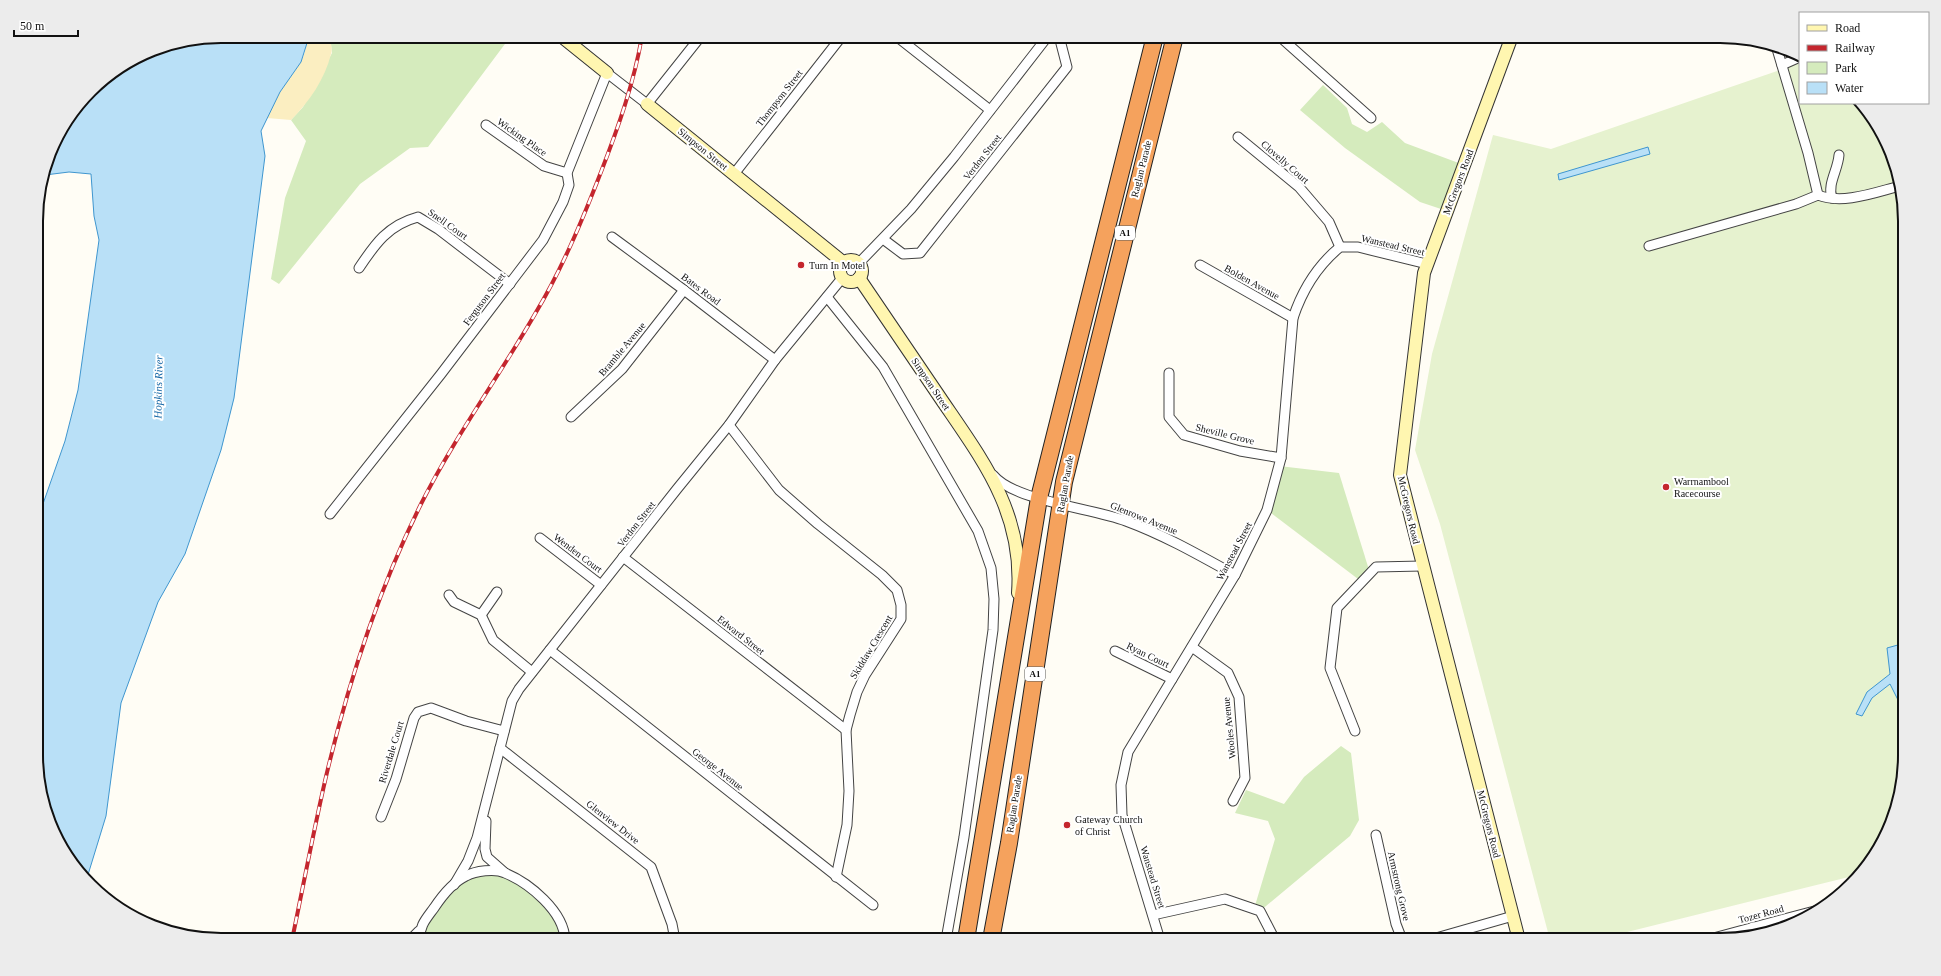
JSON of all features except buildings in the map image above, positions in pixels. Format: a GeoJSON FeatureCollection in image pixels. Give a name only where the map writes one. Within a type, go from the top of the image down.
{"type":"FeatureCollection","features":[{"type":"Feature","properties":{"kind":"highway","name":"Raglan Parade"},"geometry":{"type":"LineString","coordinates":[[967,933],[984,840],[1013,646],[1039,498],[1153,43]]}},
{"type":"Feature","properties":{"kind":"highway","name":"Raglan Parade"},"geometry":{"type":"LineString","coordinates":[[992,933],[1008,843],[1064,482],[1173,43]]}},
{"type":"Feature","properties":{"kind":"highway"},"geometry":{"type":"LineString","coordinates":[[984,840],[1008,843]]}},
{"type":"Feature","properties":{"kind":"street","name":"Simpson Street"},"geometry":{"type":"LineString","coordinates":[[570,43],[844,263]]}},
{"type":"Feature","properties":{"kind":"street"},"geometry":{"type":"LineString","coordinates":[[647,104],[695,43]]}},
{"type":"Feature","properties":{"kind":"street","name":"Thompson Street"},"geometry":{"type":"LineString","coordinates":[[734,174],[837,43]]}},
{"type":"Feature","properties":{"kind":"street"},"geometry":{"type":"LineString","coordinates":[[905,43],[990,110]]}},
{"type":"Feature","properties":{"kind":"street"},"geometry":{"type":"LineString","coordinates":[[859,263],[883,239],[954,157],[1043,43]]}},
{"type":"Feature","properties":{"kind":"street","name":"Verdon Street"},"geometry":{"type":"LineString","coordinates":[[883,239],[904,254],[920,253],[1067,67],[1061,43]]}},
{"type":"Feature","properties":{"kind":"street"},"geometry":{"type":"LineString","coordinates":[[1287,43],[1371,118]]}},
{"type":"Feature","properties":{"kind":"street","name":"McGregors Road"},"geometry":{"type":"LineString","coordinates":[[1509,43],[1424,273],[1400,475],[1422,566],[1517,933]]}},
{"type":"Feature","properties":{"kind":"street"},"geometry":{"type":"LineString","coordinates":[[1778,52],[1808,153],[1818,195]]}},
{"type":"Feature","properties":{"kind":"street"},"geometry":{"type":"LineString","coordinates":[[1782,65],[1795,59]]}},
{"type":"Feature","properties":{"kind":"street","name":"Ferguson Street"},"geometry":{"type":"LineString","coordinates":[[330,514],[441,374],[543,240],[563,202],[569,185],[568,173],[607,73]]}},
{"type":"Feature","properties":{"kind":"street","name":"Wicking Place"},"geometry":{"type":"LineString","coordinates":[[486,125],[544,166],[568,173]]}},
{"type":"Feature","properties":{"kind":"street","name":"Clovelly Court"},"geometry":{"type":"LineString","coordinates":[[1238,138],[1299,187],[1329,222],[1340,247]]}},
{"type":"Feature","properties":{"kind":"street"},"geometry":{"type":"LineString","coordinates":[[1832,198],[1830,191],[1839,164],[1839,155]]}},
{"type":"Feature","properties":{"kind":"street"},"geometry":{"type":"LineString","coordinates":[[1649,246],[1796,204],[1818,195],[1828,199],[1863,195],[1895,187]]}},
{"type":"Feature","properties":{"kind":"street","name":"Snell Court"},"geometry":{"type":"LineString","coordinates":[[358,268],[378,239],[403,221],[418,217],[438,229],[510,284]]}},
{"type":"Feature","properties":{"kind":"street","name":"Bates Road"},"geometry":{"type":"LineString","coordinates":[[612,237],[775,360]]}},
{"type":"Feature","properties":{"kind":"street","name":"Wanstead Street"},"geometry":{"type":"LineString","coordinates":[[1158,933],[1122,815],[1121,785],[1128,752],[1234,575],[1267,510],[1281,458],[1293,318],[1303,293],[1326,258],[1340,247],[1358,248],[1427,264]]}},
{"type":"Feature","properties":{"kind":"street"},"geometry":{"type":"LineString","coordinates":[[850,260],[859,263],[862,271],[859,278],[851,282],[843,277],[840,269],[844,263],[850,260]]}},
{"type":"Feature","properties":{"kind":"street","name":"Bolden Avenue"},"geometry":{"type":"LineString","coordinates":[[1200,265],[1293,318]]}},
{"type":"Feature","properties":{"kind":"street","name":"Verdon Street"},"geometry":{"type":"LineString","coordinates":[[454,885],[468,861],[477,838],[512,701],[532,672],[729,425],[775,360],[843,277]]}},
{"type":"Feature","properties":{"kind":"street","name":"Simpson Street"},"geometry":{"type":"LineString","coordinates":[[859,278],[989,471],[1008,510],[1015,537],[1018,590],[1013,646]]}},
{"type":"Feature","properties":{"kind":"street","name":"Bramble Avenue"},"geometry":{"type":"LineString","coordinates":[[570,417],[608,384],[622,369],[684,290]]}},
{"type":"Feature","properties":{"kind":"street"},"geometry":{"type":"LineString","coordinates":[[827,297],[883,367],[978,531],[991,568],[994,599],[993,630],[964,837],[947,933]]}},
{"type":"Feature","properties":{"kind":"street","name":"Sheville Grove"},"geometry":{"type":"LineString","coordinates":[[1169,373],[1169,417],[1184,435],[1240,451],[1281,458]]}},
{"type":"Feature","properties":{"kind":"street","name":"Skiddaw Crescent"},"geometry":{"type":"LineString","coordinates":[[729,425],[779,490],[818,524],[882,574],[897,590],[901,605],[902,619],[865,675],[857,692],[846,730],[848,811],[845,842],[836,877]]}},
{"type":"Feature","properties":{"kind":"street","name":"Simpson Street"},"geometry":{"type":"LineString","coordinates":[[989,471],[998,481],[1010,489],[1039,498]]}},
{"type":"Feature","properties":{"kind":"street","name":"Glenrowe Avenue"},"geometry":{"type":"LineString","coordinates":[[1039,498],[1104,514],[1154,532],[1234,575]]}},
{"type":"Feature","properties":{"kind":"street","name":"Wenden Court"},"geometry":{"type":"LineString","coordinates":[[540,538],[601,585]]}},
{"type":"Feature","properties":{"kind":"street","name":"Edward Street"},"geometry":{"type":"LineString","coordinates":[[623,557],[846,730]]}},
{"type":"Feature","properties":{"kind":"street"},"geometry":{"type":"LineString","coordinates":[[1355,730],[1330,668],[1337,608],[1376,567],[1422,566]]}},
{"type":"Feature","properties":{"kind":"street"},"geometry":{"type":"LineString","coordinates":[[481,615],[497,592]]}},
{"type":"Feature","properties":{"kind":"street"},"geometry":{"type":"LineString","coordinates":[[449,595],[454,602],[481,615],[486,624],[489,636],[532,672]]}},
{"type":"Feature","properties":{"kind":"street","name":"Wooles Avenue"},"geometry":{"type":"LineString","coordinates":[[1192,647],[1228,672],[1239,697],[1245,778],[1233,801]]}},
{"type":"Feature","properties":{"kind":"street","name":"George Avenue"},"geometry":{"type":"LineString","coordinates":[[550,650],[873,905]]}},
{"type":"Feature","properties":{"kind":"street","name":"Ryan Court"},"geometry":{"type":"LineString","coordinates":[[1115,651],[1172,679]]}},
{"type":"Feature","properties":{"kind":"street","name":"Riverdale Court"},"geometry":{"type":"LineString","coordinates":[[381,817],[396,779],[410,726],[418,712],[424,709],[438,710],[466,721],[504,731]]}},
{"type":"Feature","properties":{"kind":"street","name":"Glenview Drive"},"geometry":{"type":"LineString","coordinates":[[500,748],[651,867],[672,924],[674,933]]}},
{"type":"Feature","properties":{"kind":"street","name":"Verdon Street"},"geometry":{"type":"LineString","coordinates":[[486,803],[485,849],[487,857],[504,872],[543,897],[557,915],[563,933]]}},
{"type":"Feature","properties":{"kind":"street","name":"Armstrong Grove"},"geometry":{"type":"LineString","coordinates":[[1376,835],[1399,933]]}},
{"type":"Feature","properties":{"kind":"street"},"geometry":{"type":"LineString","coordinates":[[964,837],[984,840]]}},
{"type":"Feature","properties":{"kind":"street"},"geometry":{"type":"LineString","coordinates":[[421,933],[439,901],[454,885],[466,876],[478,872],[504,872]]}},
{"type":"Feature","properties":{"kind":"street"},"geometry":{"type":"LineString","coordinates":[[1153,914],[1225,899],[1260,911],[1272,933]]}},
{"type":"Feature","properties":{"kind":"street","name":"Tozer Road"},"geometry":{"type":"LineString","coordinates":[[1731,933],[1799,915]]}},
{"type":"Feature","properties":{"kind":"street"},"geometry":{"type":"LineString","coordinates":[[1454,933],[1513,916]]}},
{"type":"Feature","properties":{"kind":"green space"},"geometry":{"type":"Polygon","coordinates":[[[331,43],[506,43],[428,147],[410,148],[360,184],[279,284],[271,279],[285,198],[306,141],[291,120],[303,107],[332,53],[331,43]]]}},
{"type":"Feature","properties":{"kind":"green space","name":"Warrnambool Racecourse"},"geometry":{"type":"Polygon","coordinates":[[[1799,63],[1799,104],[1854,104],[1868,122],[1880,142],[1889,164],[1895,186],[1898,209],[1898,767],[1895,790],[1889,812],[1880,834],[1868,854],[1850,877],[1623,933],[1548,933],[1440,524],[1415,450],[1432,354],[1493,135],[1551,149],[1799,63]]]}},
{"type":"Feature","properties":{"kind":"green space"},"geometry":{"type":"Polygon","coordinates":[[[1323,85],[1347,108],[1352,124],[1367,132],[1382,122],[1405,143],[1464,165],[1447,211],[1420,202],[1345,148],[1300,110],[1323,85]]]}},
{"type":"Feature","properties":{"kind":"green space"},"geometry":{"type":"Polygon","coordinates":[[[1279,466],[1339,473],[1370,573],[1362,582],[1267,510],[1279,466]]]}},
{"type":"Feature","properties":{"kind":"green space"},"geometry":{"type":"Polygon","coordinates":[[[1341,746],[1351,753],[1359,820],[1350,836],[1260,911],[1254,909],[1275,839],[1268,821],[1235,813],[1246,790],[1284,804],[1304,777],[1341,746]]]}},
{"type":"Feature","properties":{"kind":"green space"},"geometry":{"type":"Polygon","coordinates":[[[496,871],[543,897],[561,933],[422,933],[428,916],[466,876],[496,871]]]}},
{"type":"Feature","properties":{"kind":"sand"},"geometry":{"type":"Polygon","coordinates":[[[306,43],[331,43],[332,52],[325,72],[316,90],[291,120],[267,118],[284,85],[302,60],[306,43]]]}},
{"type":"Feature","properties":{"kind":"water","name":"Hopkins River"},"geometry":{"type":"Polygon","coordinates":[[[209,43],[307,43],[301,62],[280,92],[261,131],[265,156],[234,398],[221,450],[185,554],[158,602],[121,703],[106,816],[88,874],[73,854],[61,834],[52,812],[46,790],[43,767],[43,504],[65,441],[78,390],[99,240],[94,216],[91,174],[69,172],[49,174],[61,142],[73,122],[87,104],[104,87],[122,73],[142,61],[164,52],[186,46],[209,43]]]}},
{"type":"Feature","properties":{"kind":"water"},"geometry":{"type":"Polygon","coordinates":[[[1648,147],[1650,154],[1559,180],[1558,174],[1648,147]]]}},
{"type":"Feature","properties":{"kind":"water"},"geometry":{"type":"Polygon","coordinates":[[[1898,645],[1898,700],[1890,684],[1872,698],[1862,716],[1856,714],[1867,692],[1890,674],[1887,648],[1898,645]]]}},
{"type":"Feature","properties":{"kind":"railway"},"geometry":{"type":"LineString","coordinates":[[293,933],[316,821],[343,710],[365,640],[391,571],[421,504],[448,455],[535,314],[554,280],[579,227],[607,155],[630,88],[641,43]]}},
{"type":"Feature","properties":{"kind":"place","name":"Turn In Motel"},"geometry":{"type":"Point","coordinates":[801,265]}},
{"type":"Feature","properties":{"kind":"place","name":"Warrnambool Racecourse"},"geometry":{"type":"Point","coordinates":[1666,487]}},
{"type":"Feature","properties":{"kind":"place","name":"Gateway Church of Christ"},"geometry":{"type":"Point","coordinates":[1067,825]}}]}
